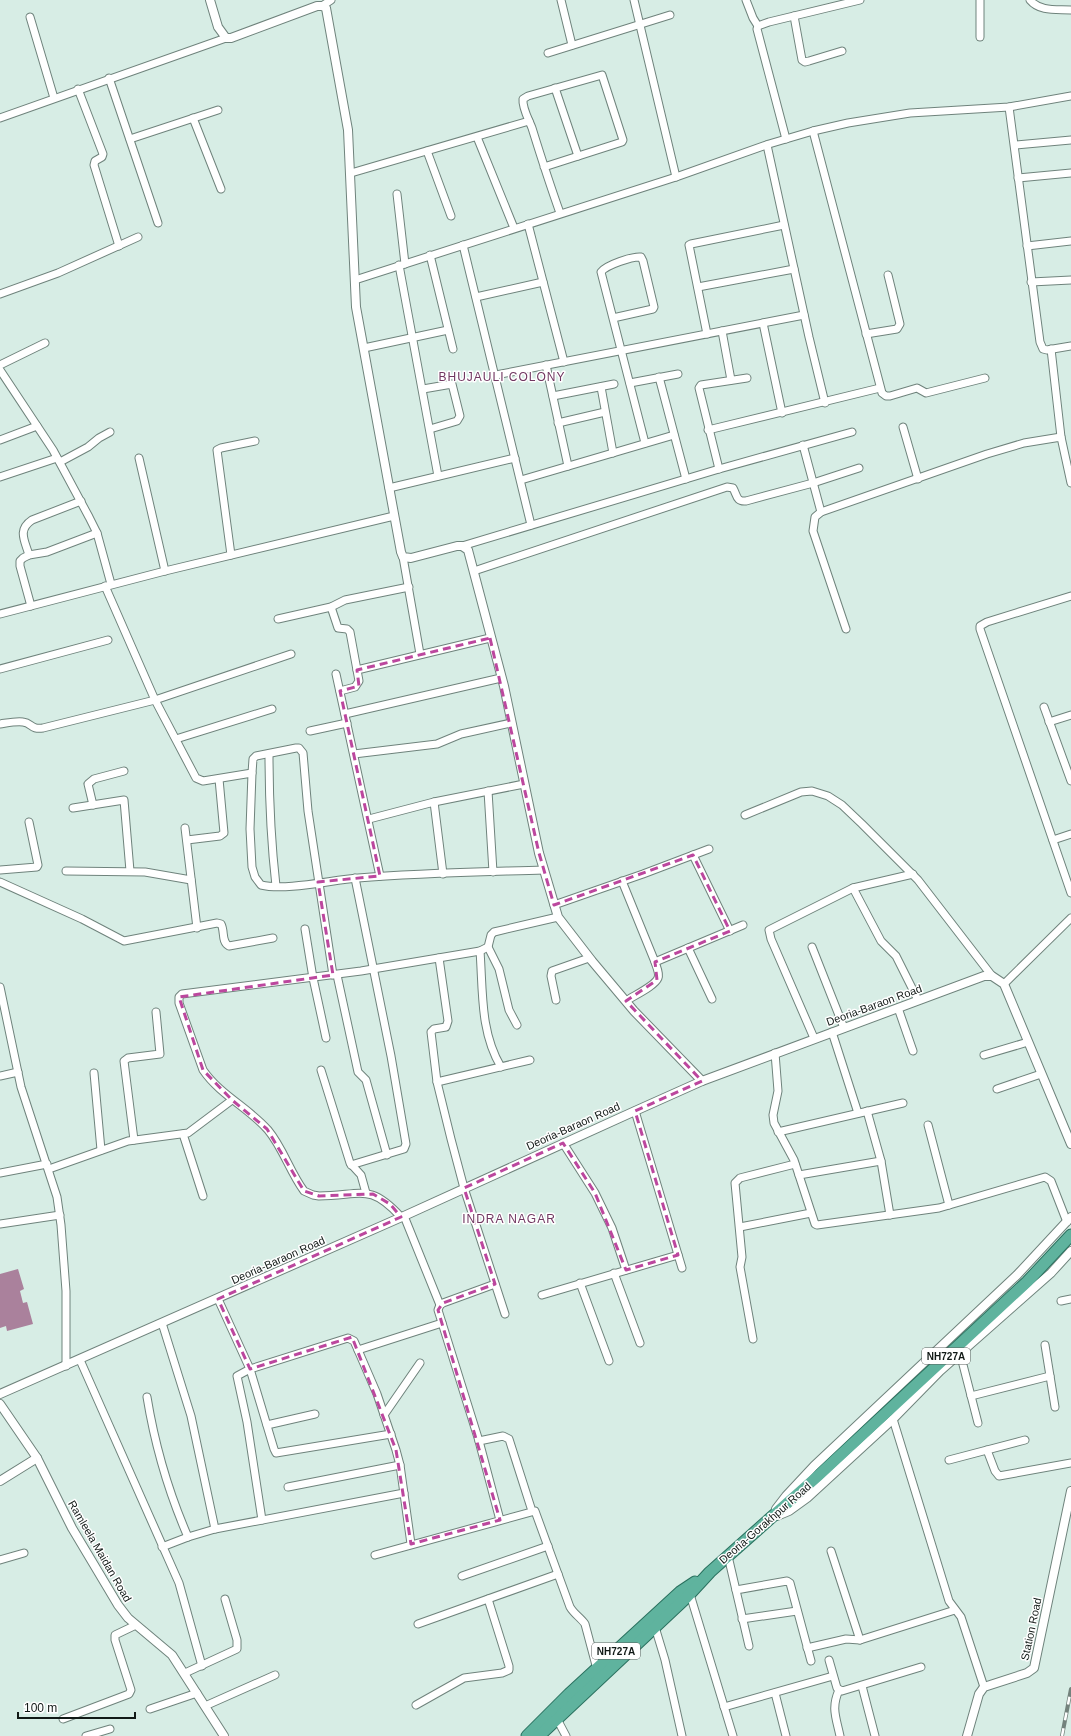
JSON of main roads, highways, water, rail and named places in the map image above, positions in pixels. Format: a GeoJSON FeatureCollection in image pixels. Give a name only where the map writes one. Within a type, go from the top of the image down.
{"type":"FeatureCollection","features":[{"type":"Feature","properties":{"kind":"highway","name":"Deoria-Gorakhpur Road"},"geometry":{"type":"LineString","coordinates":[[688,1591],[771,1519],[1027,1282],[1071,1235]]}},
{"type":"Feature","properties":{"kind":"highway","name":"NH727A"},"geometry":{"type":"LineString","coordinates":[[540,1736],[655,1627],[688,1591]]}},
{"type":"Feature","properties":{"kind":"highway","name":"NH727A"},"geometry":{"type":"LineString","coordinates":[[527,1736],[597,1669],[688,1591]]}},
{"type":"Feature","properties":{"kind":"railway"},"geometry":{"type":"LineString","coordinates":[[1062,1736],[1071,1689]]}},
{"type":"Feature","properties":{"kind":"district","name":"BHUJAULI COLONY"},"geometry":{"type":"Point","coordinates":[502,377]}},
{"type":"Feature","properties":{"kind":"district","name":"INDRA NAGAR"},"geometry":{"type":"Point","coordinates":[509,1219]}}]}
